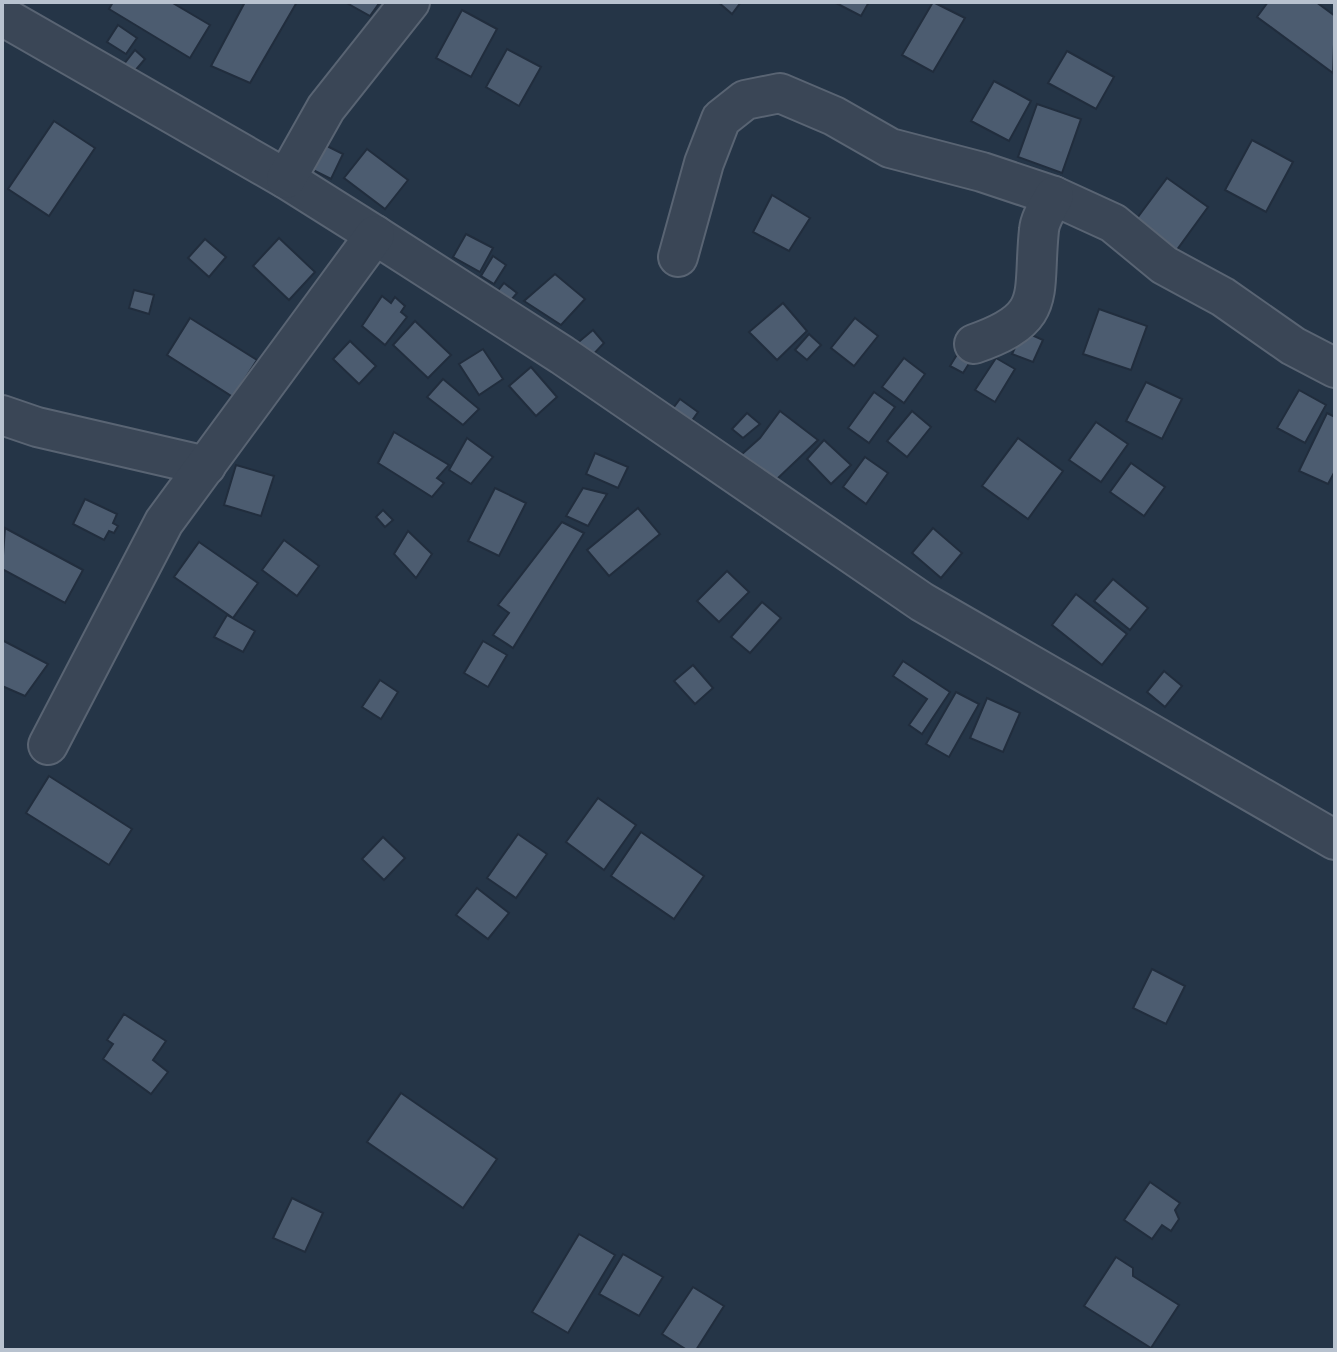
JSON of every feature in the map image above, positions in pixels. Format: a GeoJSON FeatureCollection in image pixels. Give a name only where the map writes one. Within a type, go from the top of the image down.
{"type":"FeatureCollection","features":[{"type":"Feature","properties":{"kind":"street"},"geometry":{"type":"LineString","coordinates":[[286,179],[326,108],[410,2]]}},
{"type":"Feature","properties":{"kind":"street"},"geometry":{"type":"LineString","coordinates":[[19,15],[286,179],[562,355],[922,602],[1335,840]]}},
{"type":"Feature","properties":{"kind":"street"},"geometry":{"type":"LineString","coordinates":[[678,257],[704,163],[721,119],[745,100],[780,93],[834,116],[890,148],[982,172],[1054,196],[1113,223],[1164,265],[1223,297],[1293,346],[1335,368]]}},
{"type":"Feature","properties":{"kind":"street"},"geometry":{"type":"LineString","coordinates":[[974,344],[1013,327],[1030,312],[1039,267],[1039,226],[1054,196]]}},
{"type":"Feature","properties":{"kind":"street"},"geometry":{"type":"LineString","coordinates":[[48,745],[158,531],[375,235]]}},
{"type":"Feature","properties":{"kind":"street"},"geometry":{"type":"LineString","coordinates":[[2,415],[37,427],[206,466]]}},
{"type":"Feature","properties":{"kind":"building"},"geometry":{"type":"Polygon","coordinates":[[[113,2],[171,2],[210,25],[190,58],[109,9],[113,2]]]}},
{"type":"Feature","properties":{"kind":"building"},"geometry":{"type":"Polygon","coordinates":[[[245,2],[297,2],[250,83],[211,66],[245,2]]]}},
{"type":"Feature","properties":{"kind":"building"},"geometry":{"type":"Polygon","coordinates":[[[345,2],[380,2],[370,16],[345,2]]]}},
{"type":"Feature","properties":{"kind":"building"},"geometry":{"type":"Polygon","coordinates":[[[718,2],[741,2],[732,14],[718,2]]]}},
{"type":"Feature","properties":{"kind":"building"},"geometry":{"type":"Polygon","coordinates":[[[834,2],[869,2],[861,16],[834,2]]]}},
{"type":"Feature","properties":{"kind":"building"},"geometry":{"type":"Polygon","coordinates":[[[933,2],[965,18],[933,72],[902,55],[933,2]]]}},
{"type":"Feature","properties":{"kind":"building"},"geometry":{"type":"Polygon","coordinates":[[[1268,2],[1316,2],[1335,16],[1333,73],[1257,17],[1268,2]]]}},
{"type":"Feature","properties":{"kind":"building"},"geometry":{"type":"Polygon","coordinates":[[[462,10],[497,29],[471,77],[436,58],[462,10]]]}},
{"type":"Feature","properties":{"kind":"building"},"geometry":{"type":"Polygon","coordinates":[[[118,25],[137,38],[126,54],[107,42],[118,25]]]}},
{"type":"Feature","properties":{"kind":"building"},"geometry":{"type":"Polygon","coordinates":[[[507,49],[541,67],[519,106],[486,87],[507,49]]]}},
{"type":"Feature","properties":{"kind":"building"},"geometry":{"type":"Polygon","coordinates":[[[135,50],[145,59],[134,72],[124,64],[135,50]]]}},
{"type":"Feature","properties":{"kind":"building"},"geometry":{"type":"Polygon","coordinates":[[[1067,51],[1114,77],[1096,109],[1048,83],[1067,51]]]}},
{"type":"Feature","properties":{"kind":"building"},"geometry":{"type":"Polygon","coordinates":[[[994,81],[1031,101],[1009,141],[971,121],[994,81]]]}},
{"type":"Feature","properties":{"kind":"building"},"geometry":{"type":"Polygon","coordinates":[[[1037,104],[1081,119],[1062,173],[1018,157],[1037,104]]]}},
{"type":"Feature","properties":{"kind":"building"},"geometry":{"type":"Polygon","coordinates":[[[54,121],[95,148],[49,216],[8,189],[54,121]]]}},
{"type":"Feature","properties":{"kind":"building"},"geometry":{"type":"Polygon","coordinates":[[[1252,140],[1293,162],[1266,212],[1225,190],[1252,140]]]}},
{"type":"Feature","properties":{"kind":"building"},"geometry":{"type":"Polygon","coordinates":[[[325,145],[343,154],[331,179],[313,170],[325,145]]]}},
{"type":"Feature","properties":{"kind":"building"},"geometry":{"type":"Polygon","coordinates":[[[367,149],[408,180],[385,209],[344,178],[367,149]]]}},
{"type":"Feature","properties":{"kind":"building"},"geometry":{"type":"Polygon","coordinates":[[[1167,178],[1208,207],[1176,251],[1135,221],[1167,178]]]}},
{"type":"Feature","properties":{"kind":"building"},"geometry":{"type":"Polygon","coordinates":[[[772,195],[810,218],[789,251],[753,232],[772,195]]]}},
{"type":"Feature","properties":{"kind":"building"},"geometry":{"type":"Polygon","coordinates":[[[466,234],[493,248],[480,272],[453,257],[466,234]]]}},
{"type":"Feature","properties":{"kind":"building"},"geometry":{"type":"Polygon","coordinates":[[[279,238],[315,272],[289,300],[253,266],[279,238]]]}},
{"type":"Feature","properties":{"kind":"building"},"geometry":{"type":"Polygon","coordinates":[[[205,239],[226,257],[209,277],[188,258],[205,239]]]}},
{"type":"Feature","properties":{"kind":"building"},"geometry":{"type":"Polygon","coordinates":[[[493,256],[506,265],[494,284],[481,276],[493,256]]]}},
{"type":"Feature","properties":{"kind":"building"},"geometry":{"type":"Polygon","coordinates":[[[555,274],[585,299],[561,325],[524,301],[555,274]]]}},
{"type":"Feature","properties":{"kind":"building"},"geometry":{"type":"Polygon","coordinates":[[[504,283],[517,293],[505,307],[493,297],[504,283]]]}},
{"type":"Feature","properties":{"kind":"building"},"geometry":{"type":"Polygon","coordinates":[[[134,290],[154,295],[149,314],[129,308],[134,290]]]}},
{"type":"Feature","properties":{"kind":"building"},"geometry":{"type":"Polygon","coordinates":[[[382,296],[391,303],[395,297],[405,306],[401,312],[407,317],[385,345],[362,326],[382,296]]]}},
{"type":"Feature","properties":{"kind":"building"},"geometry":{"type":"Polygon","coordinates":[[[783,303],[807,331],[777,360],[749,332],[783,303]]]}},
{"type":"Feature","properties":{"kind":"building"},"geometry":{"type":"Polygon","coordinates":[[[1099,309],[1147,326],[1131,370],[1083,354],[1099,309]]]}},
{"type":"Feature","properties":{"kind":"building"},"geometry":{"type":"Polygon","coordinates":[[[190,318],[257,360],[233,397],[167,355],[190,318]]]}},
{"type":"Feature","properties":{"kind":"building"},"geometry":{"type":"Polygon","coordinates":[[[855,318],[878,336],[854,366],[831,348],[855,318]]]}},
{"type":"Feature","properties":{"kind":"building"},"geometry":{"type":"Polygon","coordinates":[[[415,321],[451,355],[428,378],[393,345],[415,321]]]}},
{"type":"Feature","properties":{"kind":"building"},"geometry":{"type":"Polygon","coordinates":[[[593,330],[604,343],[589,359],[575,345],[593,330]]]}},
{"type":"Feature","properties":{"kind":"building"},"geometry":{"type":"Polygon","coordinates":[[[1023,331],[1043,340],[1033,362],[1012,354],[1023,331]]]}},
{"type":"Feature","properties":{"kind":"building"},"geometry":{"type":"Polygon","coordinates":[[[809,334],[821,345],[807,360],[795,350],[809,334]]]}},
{"type":"Feature","properties":{"kind":"building"},"geometry":{"type":"Polygon","coordinates":[[[350,341],[376,366],[359,384],[333,359],[350,341]]]}},
{"type":"Feature","properties":{"kind":"building"},"geometry":{"type":"Polygon","coordinates":[[[964,343],[977,351],[963,373],[950,366],[964,343]]]}},
{"type":"Feature","properties":{"kind":"building"},"geometry":{"type":"Polygon","coordinates":[[[483,349],[503,379],[479,395],[459,364],[483,349]]]}},
{"type":"Feature","properties":{"kind":"building"},"geometry":{"type":"Polygon","coordinates":[[[904,358],[925,374],[904,403],[882,387],[904,358]]]}},
{"type":"Feature","properties":{"kind":"building"},"geometry":{"type":"Polygon","coordinates":[[[996,358],[1015,369],[995,402],[975,390],[996,358]]]}},
{"type":"Feature","properties":{"kind":"building"},"geometry":{"type":"Polygon","coordinates":[[[531,367],[557,397],[536,416],[509,386],[531,367]]]}},
{"type":"Feature","properties":{"kind":"building"},"geometry":{"type":"Polygon","coordinates":[[[443,379],[479,409],[463,425],[427,397],[443,379]]]}},
{"type":"Feature","properties":{"kind":"building"},"geometry":{"type":"Polygon","coordinates":[[[1146,382],[1182,399],[1162,439],[1126,421],[1146,382]]]}},
{"type":"Feature","properties":{"kind":"building"},"geometry":{"type":"Polygon","coordinates":[[[1299,390],[1326,405],[1305,443],[1277,428],[1299,390]]]}},
{"type":"Feature","properties":{"kind":"building"},"geometry":{"type":"Polygon","coordinates":[[[874,392],[895,407],[869,443],[848,428],[874,392]]]}},
{"type":"Feature","properties":{"kind":"building"},"geometry":{"type":"Polygon","coordinates":[[[680,399],[698,412],[684,432],[665,419],[680,399]]]}},
{"type":"Feature","properties":{"kind":"building"},"geometry":{"type":"Polygon","coordinates":[[[780,411],[818,440],[777,479],[741,455],[760,438],[780,411]]]}},
{"type":"Feature","properties":{"kind":"building"},"geometry":{"type":"Polygon","coordinates":[[[912,411],[931,427],[907,457],[887,441],[912,411]]]}},
{"type":"Feature","properties":{"kind":"building"},"geometry":{"type":"Polygon","coordinates":[[[747,413],[760,424],[743,438],[732,429],[747,413]]]}},
{"type":"Feature","properties":{"kind":"building"},"geometry":{"type":"Polygon","coordinates":[[[1327,413],[1335,417],[1335,471],[1328,484],[1299,471],[1327,413]]]}},
{"type":"Feature","properties":{"kind":"building"},"geometry":{"type":"Polygon","coordinates":[[[1096,422],[1128,444],[1101,482],[1069,460],[1096,422]]]}},
{"type":"Feature","properties":{"kind":"building"},"geometry":{"type":"Polygon","coordinates":[[[394,432],[449,465],[437,478],[444,483],[432,497],[378,463],[394,432]]]}},
{"type":"Feature","properties":{"kind":"building"},"geometry":{"type":"Polygon","coordinates":[[[467,438],[493,457],[471,484],[449,470],[467,438]]]}},
{"type":"Feature","properties":{"kind":"building"},"geometry":{"type":"Polygon","coordinates":[[[1018,438],[1063,471],[1028,519],[982,486],[1018,438]]]}},
{"type":"Feature","properties":{"kind":"building"},"geometry":{"type":"Polygon","coordinates":[[[824,440],[851,465],[831,484],[807,459],[824,440]]]}},
{"type":"Feature","properties":{"kind":"building"},"geometry":{"type":"Polygon","coordinates":[[[595,453],[628,467],[618,488],[586,474],[595,453]]]}},
{"type":"Feature","properties":{"kind":"building"},"geometry":{"type":"Polygon","coordinates":[[[865,457],[888,473],[866,504],[843,487],[865,457]]]}},
{"type":"Feature","properties":{"kind":"building"},"geometry":{"type":"Polygon","coordinates":[[[1131,463],[1165,487],[1144,516],[1110,492],[1131,463]]]}},
{"type":"Feature","properties":{"kind":"building"},"geometry":{"type":"Polygon","coordinates":[[[236,465],[274,476],[261,516],[224,505],[236,465]]]}},
{"type":"Feature","properties":{"kind":"building"},"geometry":{"type":"Polygon","coordinates":[[[495,488],[526,503],[499,556],[468,541],[495,488]]]}},
{"type":"Feature","properties":{"kind":"building"},"geometry":{"type":"Polygon","coordinates":[[[583,488],[607,494],[588,526],[566,516],[583,488]]]}},
{"type":"Feature","properties":{"kind":"building"},"geometry":{"type":"Polygon","coordinates":[[[85,499],[117,514],[113,523],[118,526],[114,533],[109,531],[104,540],[73,524],[85,499]]]}},
{"type":"Feature","properties":{"kind":"building"},"geometry":{"type":"Polygon","coordinates":[[[638,508],[660,534],[609,576],[587,550],[638,508]]]}},
{"type":"Feature","properties":{"kind":"building"},"geometry":{"type":"Polygon","coordinates":[[[383,510],[393,520],[385,527],[376,517],[383,510]]]}},
{"type":"Feature","properties":{"kind":"building"},"geometry":{"type":"Polygon","coordinates":[[[562,522],[584,533],[513,648],[493,635],[509,613],[498,605],[562,522]]]}},
{"type":"Feature","properties":{"kind":"building"},"geometry":{"type":"Polygon","coordinates":[[[5,528],[83,570],[65,603],[2,569],[5,528]]]}},
{"type":"Feature","properties":{"kind":"building"},"geometry":{"type":"Polygon","coordinates":[[[933,528],[962,553],[941,578],[912,553],[933,528]]]}},
{"type":"Feature","properties":{"kind":"building"},"geometry":{"type":"Polygon","coordinates":[[[408,531],[432,554],[416,578],[394,554],[408,531]]]}},
{"type":"Feature","properties":{"kind":"building"},"geometry":{"type":"Polygon","coordinates":[[[284,540],[319,566],[297,596],[262,570],[284,540]]]}},
{"type":"Feature","properties":{"kind":"building"},"geometry":{"type":"Polygon","coordinates":[[[199,542],[258,583],[233,618],[174,577],[199,542]]]}},
{"type":"Feature","properties":{"kind":"building"},"geometry":{"type":"Polygon","coordinates":[[[727,571],[749,592],[719,622],[697,601],[727,571]]]}},
{"type":"Feature","properties":{"kind":"building"},"geometry":{"type":"Polygon","coordinates":[[[1113,579],[1148,608],[1130,630],[1094,601],[1113,579]]]}},
{"type":"Feature","properties":{"kind":"building"},"geometry":{"type":"Polygon","coordinates":[[[1076,594],[1127,634],[1102,665],[1052,625],[1076,594]]]}},
{"type":"Feature","properties":{"kind":"building"},"geometry":{"type":"Polygon","coordinates":[[[762,602],[781,618],[750,653],[731,637],[762,602]]]}},
{"type":"Feature","properties":{"kind":"building"},"geometry":{"type":"Polygon","coordinates":[[[227,615],[255,631],[243,652],[214,637],[227,615]]]}},
{"type":"Feature","properties":{"kind":"building"},"geometry":{"type":"Polygon","coordinates":[[[2,640],[48,664],[25,696],[2,686],[2,640]]]}},
{"type":"Feature","properties":{"kind":"building"},"geometry":{"type":"Polygon","coordinates":[[[483,641],[507,655],[488,687],[464,673],[483,641]]]}},
{"type":"Feature","properties":{"kind":"building"},"geometry":{"type":"Polygon","coordinates":[[[903,661],[950,692],[922,734],[909,725],[927,699],[893,676],[903,661]]]}},
{"type":"Feature","properties":{"kind":"building"},"geometry":{"type":"Polygon","coordinates":[[[693,665],[713,688],[695,704],[674,681],[693,665]]]}},
{"type":"Feature","properties":{"kind":"building"},"geometry":{"type":"Polygon","coordinates":[[[1164,671],[1182,686],[1165,707],[1147,692],[1164,671]]]}},
{"type":"Feature","properties":{"kind":"building"},"geometry":{"type":"Polygon","coordinates":[[[380,680],[398,692],[381,719],[362,707],[380,680]]]}},
{"type":"Feature","properties":{"kind":"building"},"geometry":{"type":"Polygon","coordinates":[[[956,692],[979,704],[949,757],[926,744],[956,692]]]}},
{"type":"Feature","properties":{"kind":"building"},"geometry":{"type":"Polygon","coordinates":[[[987,698],[1020,713],[1003,752],[970,738],[987,698]]]}},
{"type":"Feature","properties":{"kind":"building"},"geometry":{"type":"Polygon","coordinates":[[[49,776],[132,829],[109,865],[26,813],[49,776]]]}},
{"type":"Feature","properties":{"kind":"building"},"geometry":{"type":"Polygon","coordinates":[[[598,798],[636,825],[604,870],[566,842],[598,798]]]}},
{"type":"Feature","properties":{"kind":"building"},"geometry":{"type":"Polygon","coordinates":[[[641,832],[704,876],[674,919],[611,876],[641,832]]]}},
{"type":"Feature","properties":{"kind":"building"},"geometry":{"type":"Polygon","coordinates":[[[518,834],[547,854],[516,898],[487,878],[518,834]]]}},
{"type":"Feature","properties":{"kind":"building"},"geometry":{"type":"Polygon","coordinates":[[[383,837],[405,858],[384,880],[362,859],[383,837]]]}},
{"type":"Feature","properties":{"kind":"building"},"geometry":{"type":"Polygon","coordinates":[[[477,888],[509,913],[488,939],[456,915],[477,888]]]}},
{"type":"Feature","properties":{"kind":"building"},"geometry":{"type":"Polygon","coordinates":[[[1152,969],[1185,986],[1166,1024],[1133,1008],[1152,969]]]}},
{"type":"Feature","properties":{"kind":"building"},"geometry":{"type":"Polygon","coordinates":[[[124,1014],[166,1041],[153,1060],[168,1072],[151,1094],[103,1059],[113,1044],[107,1040],[124,1014]]]}},
{"type":"Feature","properties":{"kind":"building"},"geometry":{"type":"Polygon","coordinates":[[[401,1093],[497,1159],[463,1208],[367,1142],[401,1093]]]}},
{"type":"Feature","properties":{"kind":"building"},"geometry":{"type":"Polygon","coordinates":[[[1150,1182],[1180,1203],[1175,1210],[1179,1219],[1171,1231],[1162,1225],[1152,1239],[1124,1220],[1150,1182]]]}},
{"type":"Feature","properties":{"kind":"building"},"geometry":{"type":"Polygon","coordinates":[[[292,1198],[323,1213],[305,1252],[273,1238],[292,1198]]]}},
{"type":"Feature","properties":{"kind":"building"},"geometry":{"type":"Polygon","coordinates":[[[579,1234],[615,1255],[568,1333],[532,1312],[579,1234]]]}},
{"type":"Feature","properties":{"kind":"building"},"geometry":{"type":"Polygon","coordinates":[[[623,1254],[663,1277],[639,1316],[599,1294],[623,1254]]]}},
{"type":"Feature","properties":{"kind":"building"},"geometry":{"type":"Polygon","coordinates":[[[1116,1257],[1133,1268],[1133,1276],[1179,1305],[1151,1348],[1084,1306],[1116,1257]]]}},
{"type":"Feature","properties":{"kind":"building"},"geometry":{"type":"Polygon","coordinates":[[[693,1287],[724,1306],[696,1350],[687,1350],[662,1334],[693,1287]]]}}]}
